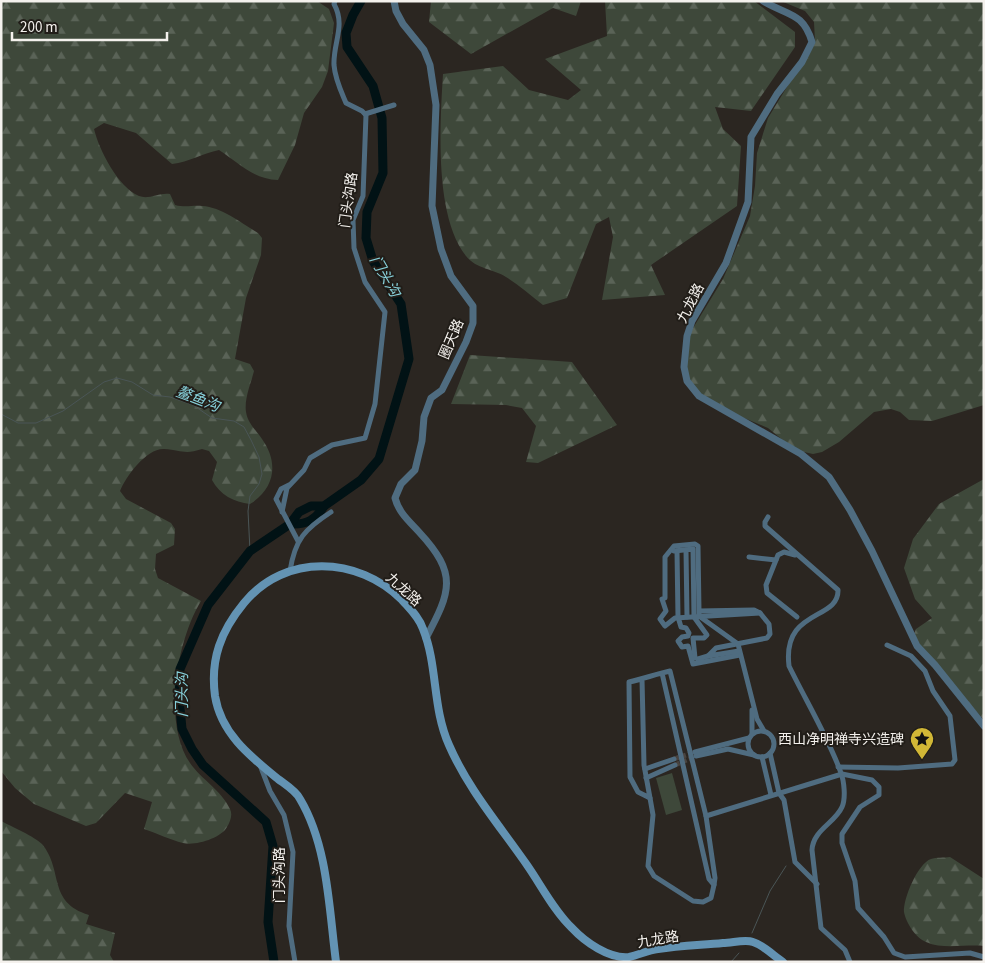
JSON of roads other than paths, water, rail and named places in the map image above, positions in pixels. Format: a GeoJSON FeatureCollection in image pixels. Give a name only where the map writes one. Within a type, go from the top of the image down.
{"type":"FeatureCollection","features":[{"type":"Feature","properties":{"kind":"main road","name":"九龙路"},"geometry":{"type":"LineString","coordinates":[[336,962],[323,869],[313,824],[299,796],[238,745],[224,723],[216,698],[213,666],[220,638],[236,612],[252,593],[271,578],[290,571],[319,565],[343,567],[368,575],[382,584],[416,615],[426,638],[438,717],[449,745],[469,784],[571,928],[597,949],[626,957],[656,949],[752,941],[783,962]]}},
{"type":"Feature","properties":{"kind":"street"},"geometry":{"type":"LineString","coordinates":[[335,1],[334,4],[341,16],[334,64],[336,78],[346,103],[364,114],[394,105]]}},
{"type":"Feature","properties":{"kind":"street","name":"圈天路"},"geometry":{"type":"LineString","coordinates":[[394,1],[403,24],[424,50],[430,65],[436,105],[432,206],[441,249],[451,276],[473,306],[473,323],[466,342],[442,390],[431,398],[424,418],[415,470],[401,484],[395,498],[398,510],[436,553],[447,572],[448,583],[440,611],[426,638]]}},
{"type":"Feature","properties":{"kind":"street","name":"九龙路"},"geometry":{"type":"LineString","coordinates":[[763,1],[798,18],[808,27],[812,42],[802,62],[777,94],[751,138],[748,202],[726,263],[692,321],[684,353],[688,381],[699,396],[801,454],[829,477],[867,542],[917,646],[935,665],[984,726]]}},
{"type":"Feature","properties":{"kind":"street","name":"门头沟路"},"geometry":{"type":"LineString","coordinates":[[297,540],[282,512],[290,484],[304,470],[310,458],[315,454],[332,445],[365,438],[375,404],[386,312],[365,282],[354,248],[353,220],[362,196],[364,114]]}},
{"type":"Feature","properties":{"kind":"street"},"geometry":{"type":"LineString","coordinates":[[290,571],[297,540],[310,526],[331,512]]}},
{"type":"Feature","properties":{"kind":"street"},"geometry":{"type":"LineString","coordinates":[[768,518],[765,526],[838,590],[838,597],[832,605],[801,624],[792,634],[787,650],[789,666],[842,774],[844,795],[842,807],[813,842],[821,928],[845,950],[850,962]]}},
{"type":"Feature","properties":{"kind":"street"},"geometry":{"type":"LineString","coordinates":[[708,656],[716,648],[767,638],[770,634],[769,624],[760,613],[697,615],[678,618],[665,626],[660,618],[666,611],[662,599],[666,598],[664,556],[674,546],[698,546],[697,615],[707,635],[704,638],[693,638],[695,658],[739,653]]}},
{"type":"Feature","properties":{"kind":"street"},"geometry":{"type":"LineString","coordinates":[[669,551],[686,550],[693,547]]}},
{"type":"Feature","properties":{"kind":"street"},"geometry":{"type":"LineString","coordinates":[[686,550],[687,617]]}},
{"type":"Feature","properties":{"kind":"street"},"geometry":{"type":"LineString","coordinates":[[677,551],[678,618],[681,627],[686,628],[689,633],[688,636],[682,637],[678,641],[682,647],[688,646],[693,664],[739,653]]}},
{"type":"Feature","properties":{"kind":"street"},"geometry":{"type":"LineString","coordinates":[[797,617],[767,592],[766,585],[778,555],[784,552],[798,556]]}},
{"type":"Feature","properties":{"kind":"street"},"geometry":{"type":"LineString","coordinates":[[749,557],[776,560]]}},
{"type":"Feature","properties":{"kind":"street"},"geometry":{"type":"LineString","coordinates":[[697,615],[738,644],[757,719],[764,731],[773,739],[774,747],[770,753],[762,756],[728,749],[696,754],[764,731]]}},
{"type":"Feature","properties":{"kind":"street"},"geometry":{"type":"LineString","coordinates":[[838,767],[898,768],[952,764],[955,760],[950,716],[933,691],[925,671],[911,656],[887,646]]}},
{"type":"Feature","properties":{"kind":"street"},"geometry":{"type":"LineString","coordinates":[[642,679],[645,769],[653,815],[648,866],[654,876],[694,901],[703,902],[711,898],[716,878],[706,816],[670,671],[629,682],[630,777],[638,792],[650,798]]}},
{"type":"Feature","properties":{"kind":"street"},"geometry":{"type":"LineString","coordinates":[[662,672],[709,879],[714,884]]}},
{"type":"Feature","properties":{"kind":"street"},"geometry":{"type":"LineString","coordinates":[[752,703],[751,736],[748,746],[755,755]]}},
{"type":"Feature","properties":{"kind":"street"},"geometry":{"type":"LineString","coordinates":[[770,753],[779,793],[784,800],[795,862],[818,884]]}},
{"type":"Feature","properties":{"kind":"street"},"geometry":{"type":"LineString","coordinates":[[762,756],[771,796]]}},
{"type":"Feature","properties":{"kind":"street"},"geometry":{"type":"LineString","coordinates":[[645,769],[675,762],[646,778]]}},
{"type":"Feature","properties":{"kind":"street","name":"门头沟路"},"geometry":{"type":"LineString","coordinates":[[260,764],[270,791],[284,815],[293,852],[289,926],[295,962]]}},
{"type":"Feature","properties":{"kind":"street"},"geometry":{"type":"LineString","coordinates":[[706,816],[842,774],[872,780],[879,787],[879,795],[860,807],[842,834],[842,843],[855,881],[858,908],[884,937],[894,953],[905,957],[970,952],[984,957]]}},
{"type":"Feature","properties":{"kind":"waterway","name":"门头沟"},"geometry":{"type":"LineString","coordinates":[[274,962],[268,922],[273,846],[266,822],[203,765],[192,749],[182,729],[179,698],[180,669],[208,605],[250,551],[290,524],[299,512],[311,506],[324,506],[361,480],[379,459],[409,359],[401,304],[373,261],[366,238],[367,212],[383,173],[382,118],[373,86],[347,47],[346,33],[361,1]]}},
{"type":"Feature","properties":{"kind":"waterway","name":"鳌鱼沟"},"geometry":{"type":"LineString","coordinates":[[1,414],[18,423],[36,423],[63,411],[104,382],[117,378],[132,382],[153,395],[170,397],[193,405],[212,418],[234,421],[244,427],[251,440],[259,457],[262,474],[259,484],[250,496],[248,511],[250,551]]}},
{"type":"Feature","properties":{"kind":"waterway","name":"门头沟"},"geometry":{"type":"LineString","coordinates":[[290,524],[301,524],[310,521],[318,515],[324,506]]}},
{"type":"Feature","properties":{"kind":"waterway"},"geometry":{"type":"LineString","coordinates":[[752,933],[770,891],[786,866]]}},
{"type":"Feature","properties":{"kind":"waterway"},"geometry":{"type":"LineString","coordinates":[[731,962],[739,953]]}},
{"type":"Feature","properties":{"kind":"tunnel"},"geometry":{"type":"LineString","coordinates":[[674,759],[695,752]]}},
{"type":"Feature","properties":{"kind":"tunnel"},"geometry":{"type":"LineString","coordinates":[[675,765],[696,756]]}},
{"type":"Feature","properties":{"kind":"place","name":"西山净明禅寺兴造碑"},"geometry":{"type":"Point","coordinates":[922,760]}}]}
